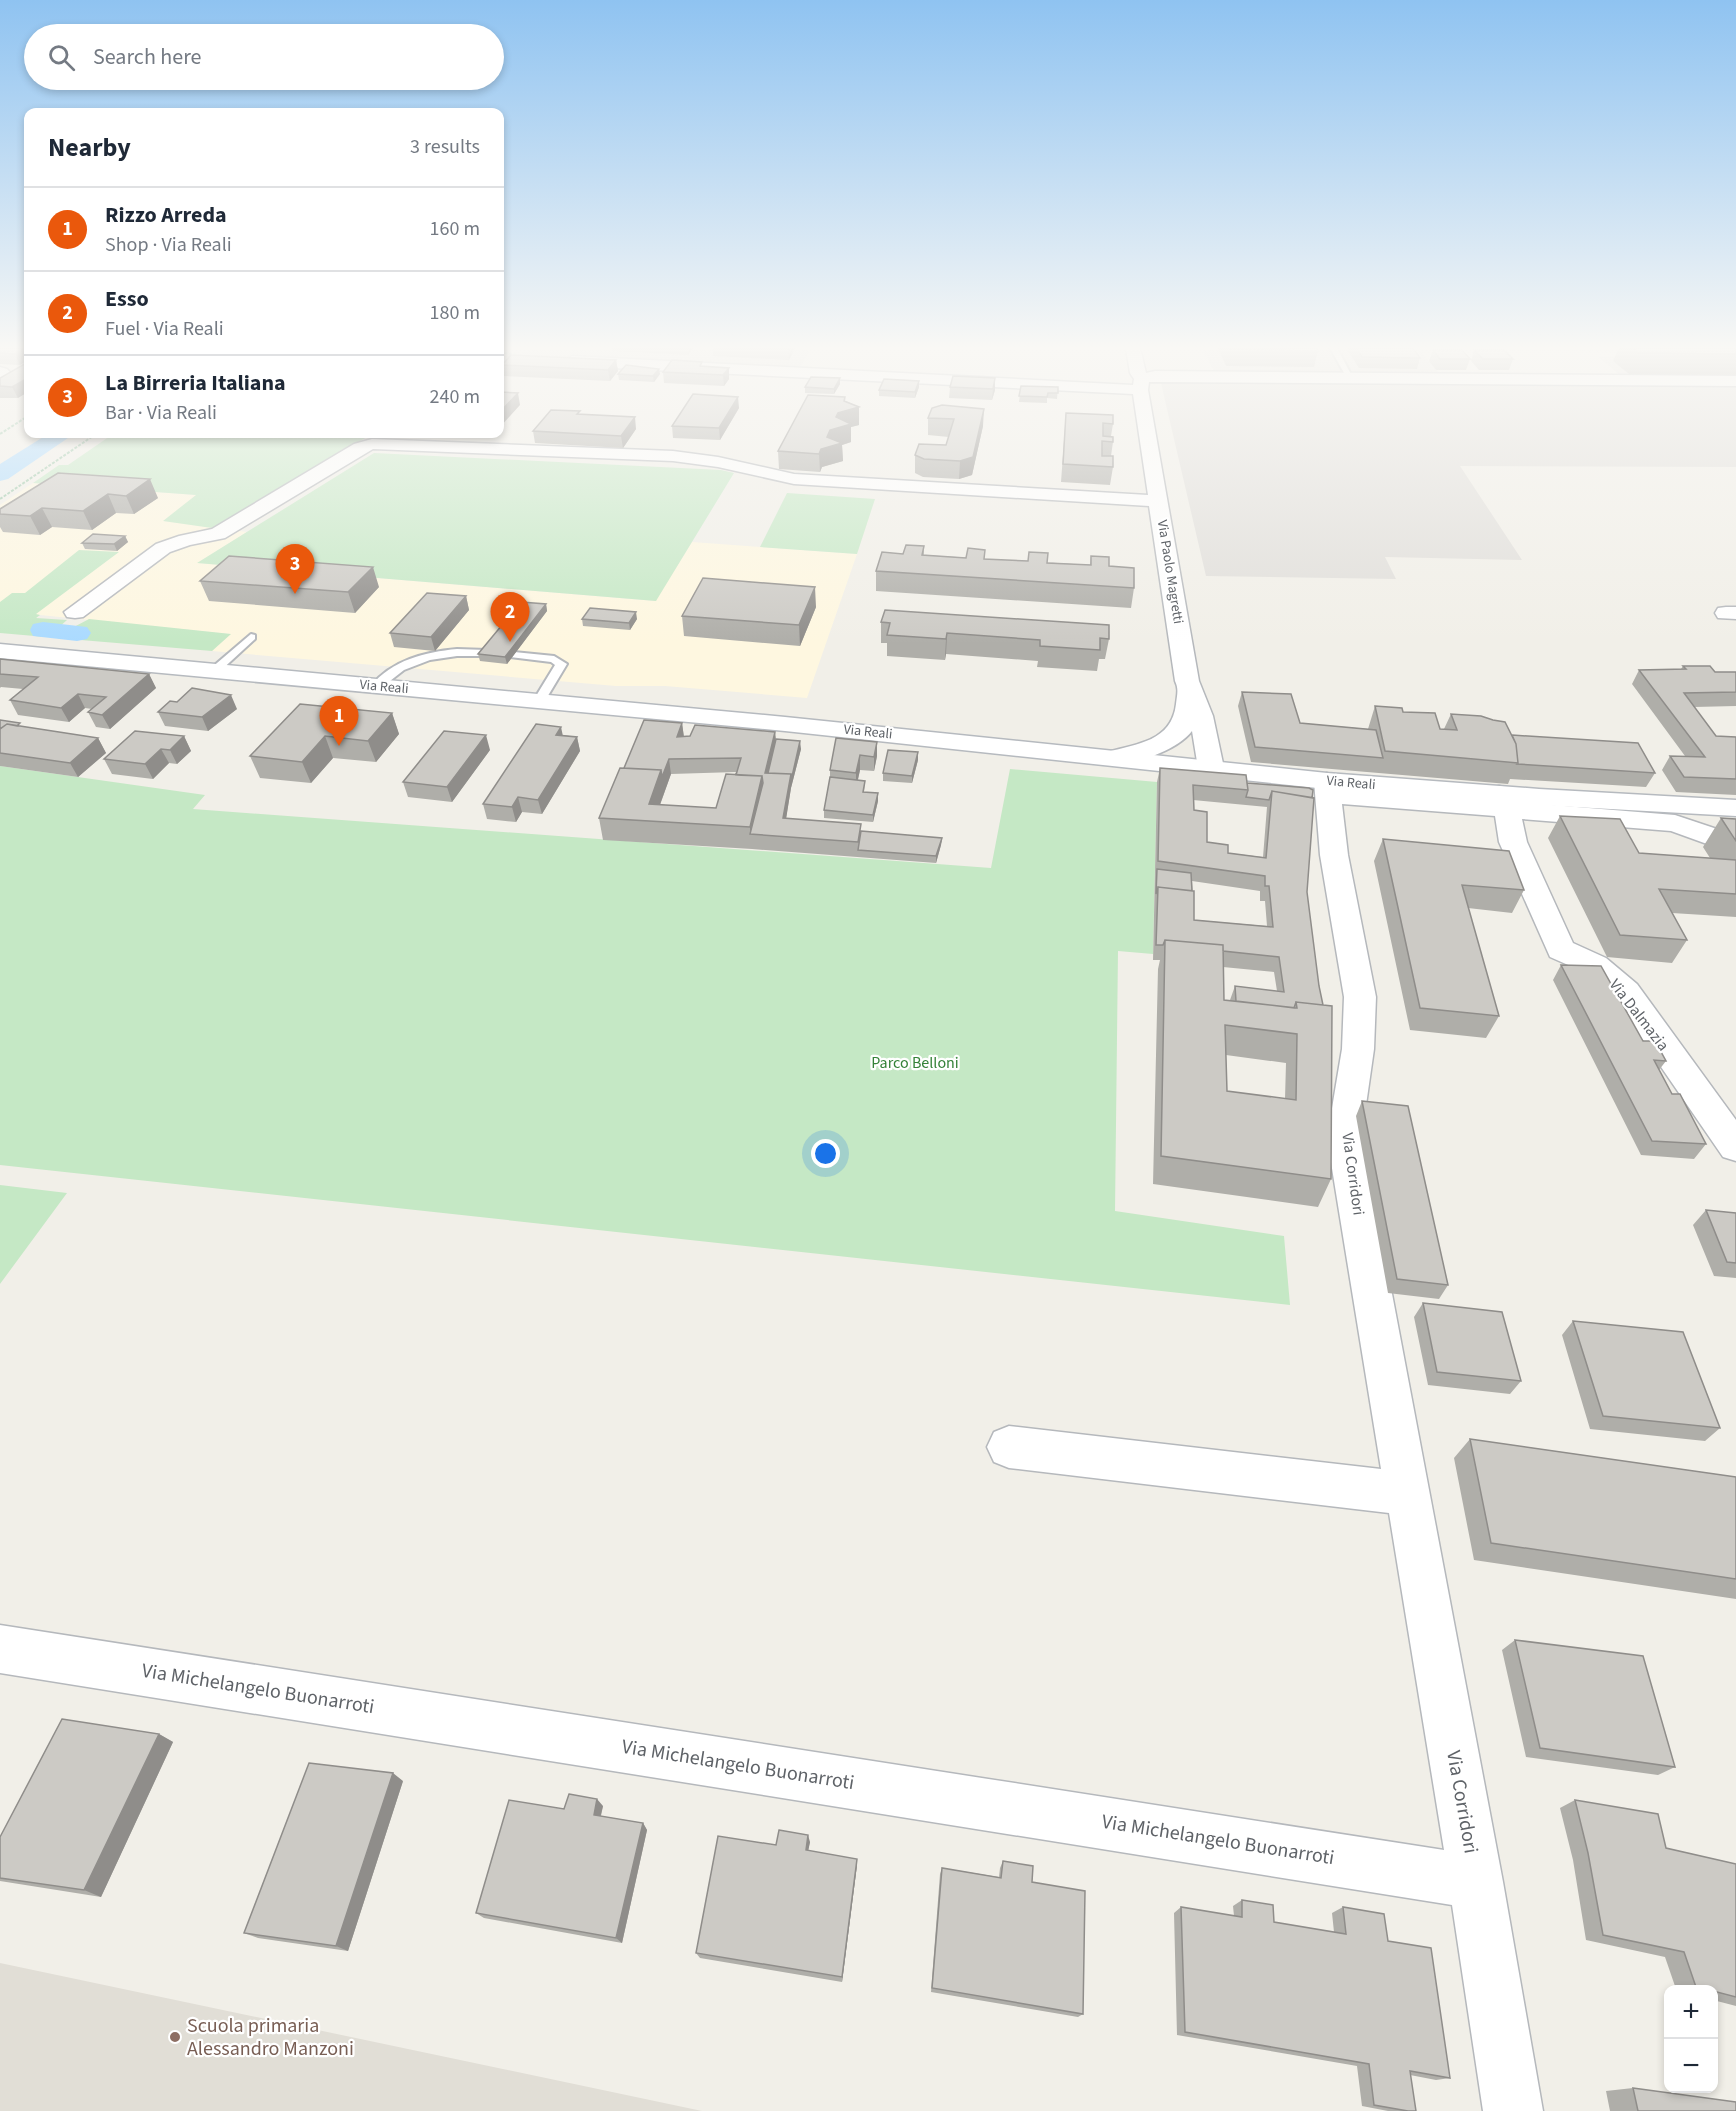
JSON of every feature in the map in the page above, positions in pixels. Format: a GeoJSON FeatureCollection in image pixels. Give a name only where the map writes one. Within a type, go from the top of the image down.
{"type":"FeatureCollection","features":[{"type":"Feature","properties":{"kind":"street"},"geometry":{"type":"LineString","coordinates":[[75,612],[163,548],[186,540],[218,534],[362,447]]}},
{"type":"Feature","properties":{"kind":"street"},"geometry":{"type":"LineString","coordinates":[[435,447],[673,456],[696,458],[794,479],[1158,501]]}},
{"type":"Feature","properties":{"kind":"street","name":"Via Paolo Magretti"},"geometry":{"type":"LineString","coordinates":[[1150,447],[1190,692],[1201,717],[1210,768]]}},
{"type":"Feature","properties":{"kind":"street","name":"Via Reali"},"geometry":{"type":"LineString","coordinates":[[0,651],[1116,757],[1210,768],[1328,788],[1503,803]]}},
{"type":"Feature","properties":{"kind":"street","name":"Via Paolo Magretti"},"geometry":{"type":"LineString","coordinates":[[1116,757],[1146,749],[1180,730],[1185,723],[1190,692]]}},
{"type":"Feature","properties":{"kind":"street","name":"Via Corridori"},"geometry":{"type":"LineString","coordinates":[[1328,788],[1334,855],[1360,997],[1358,1049],[1346,1126],[1348,1156],[1476,1882],[1513,2111]]}},
{"type":"Feature","properties":{"kind":"street"},"geometry":{"type":"LineString","coordinates":[[1503,803],[1736,808]]}},
{"type":"Feature","properties":{"kind":"street"},"geometry":{"type":"LineString","coordinates":[[1503,803],[1675,823],[1717,838],[1736,839]]}},
{"type":"Feature","properties":{"kind":"street","name":"Via Dalmazia"},"geometry":{"type":"LineString","coordinates":[[1503,803],[1513,842],[1561,950],[1595,965],[1626,992],[1736,1147]]}},
{"type":"Feature","properties":{"kind":"street"},"geometry":{"type":"LineString","coordinates":[[1009,1446],[1408,1494]]}},
{"type":"Feature","properties":{"kind":"street","name":"Via Michelangelo Buonarroti"},"geometry":{"type":"LineString","coordinates":[[0,1648],[1476,1882]]}},
{"type":"Feature","properties":{"kind":"lane"},"geometry":{"type":"LineString","coordinates":[[214,670],[251,637]]}},
{"type":"Feature","properties":{"kind":"lane"},"geometry":{"type":"LineString","coordinates":[[377,686],[388,673],[424,657],[459,652],[487,653]]}},
{"type":"Feature","properties":{"kind":"lane"},"geometry":{"type":"LineString","coordinates":[[514,655],[554,659],[561,664],[561,669],[539,701]]}},
{"type":"Feature","properties":{"kind":"path"},"geometry":{"type":"LineString","coordinates":[[0,499],[78,447]]}},
{"type":"Feature","properties":{"kind":"shaded area"},"geometry":{"type":"Polygon","coordinates":[[[1176,447],[1736,447],[1736,467],[1460,466],[1522,560],[1385,557],[1396,579],[1206,576],[1176,447]]]}},
{"type":"Feature","properties":{"kind":"shaded area"},"geometry":{"type":"Polygon","coordinates":[[[33,483],[197,495],[164,521],[247,532],[198,563],[655,601],[692,542],[857,554],[807,698],[665,686],[616,686],[212,651],[230,634],[0,611],[0,505],[33,483]]]}},
{"type":"Feature","properties":{"kind":"shaded area","name":"Scuola primaria Alessandro Manzoni"},"geometry":{"type":"Polygon","coordinates":[[[0,1963],[702,2111],[0,2111],[0,1963]]]}},
{"type":"Feature","properties":{"kind":"green space"},"geometry":{"type":"Polygon","coordinates":[[[95,447],[351,447],[212,528],[163,521],[196,495],[33,483],[59,465],[68,465],[95,447]]]}},
{"type":"Feature","properties":{"kind":"green space"},"geometry":{"type":"Polygon","coordinates":[[[374,453],[721,470],[734,473],[656,601],[197,563],[374,453]]]}},
{"type":"Feature","properties":{"kind":"green space"},"geometry":{"type":"Polygon","coordinates":[[[787,493],[875,499],[857,554],[760,547],[787,493]]]}},
{"type":"Feature","properties":{"kind":"green space"},"geometry":{"type":"Polygon","coordinates":[[[79,550],[119,552],[36,614],[40,615],[36,618],[67,620],[58,628],[43,630],[43,634],[50,634],[46,637],[0,633],[0,602],[12,593],[25,593],[79,550]]]}},
{"type":"Feature","properties":{"kind":"green space"},"geometry":{"type":"Polygon","coordinates":[[[89,619],[231,634],[212,651],[57,638],[61,635],[77,633],[79,631],[72,628],[89,619]]]}},
{"type":"Feature","properties":{"kind":"green space","name":"Parco Belloni"},"geometry":{"type":"Polygon","coordinates":[[[0,766],[205,795],[193,809],[991,868],[1010,769],[1157,782],[1153,954],[1118,951],[1115,1211],[1284,1236],[1290,1305],[0,1165],[0,766]]]}},
{"type":"Feature","properties":{"kind":"green space"},"geometry":{"type":"Polygon","coordinates":[[[0,1185],[67,1193],[0,1284],[0,1185]]]}},
{"type":"Feature","properties":{"kind":"building"},"geometry":{"type":"Polygon","coordinates":[[[780,447],[830,447],[821,449],[819,454],[778,451],[780,447]]]}},
{"type":"Feature","properties":{"kind":"building"},"geometry":{"type":"Polygon","coordinates":[[[918,447],[975,447],[973,457],[960,461],[924,459],[915,455],[918,447]]]}},
{"type":"Feature","properties":{"kind":"building"},"geometry":{"type":"Polygon","coordinates":[[[1064,447],[1102,447],[1102,456],[1113,456],[1113,467],[1063,464],[1064,447]]]}},
{"type":"Feature","properties":{"kind":"building"},"geometry":{"type":"Polygon","coordinates":[[[58,473],[150,479],[126,496],[108,494],[83,511],[42,508],[30,516],[0,514],[0,509],[58,473]]]}},
{"type":"Feature","properties":{"kind":"building"},"geometry":{"type":"Polygon","coordinates":[[[93,534],[125,536],[114,544],[82,543],[93,534]]]}},
{"type":"Feature","properties":{"kind":"building"},"geometry":{"type":"Polygon","coordinates":[[[906,545],[924,546],[922,555],[966,558],[968,548],[985,550],[984,559],[1028,561],[1029,552],[1048,553],[1047,563],[1091,565],[1091,556],[1109,557],[1109,566],[1134,568],[1134,588],[876,571],[882,552],[903,554],[906,545]]]}},
{"type":"Feature","properties":{"kind":"building"},"geometry":{"type":"Polygon","coordinates":[[[229,556],[373,567],[348,592],[200,581],[229,556]]]}},
{"type":"Feature","properties":{"kind":"building"},"geometry":{"type":"Polygon","coordinates":[[[703,578],[815,587],[799,625],[682,616],[703,578]]]}},
{"type":"Feature","properties":{"kind":"building"},"geometry":{"type":"Polygon","coordinates":[[[427,593],[466,596],[431,637],[390,633],[427,593]]]}},
{"type":"Feature","properties":{"kind":"building"},"geometry":{"type":"Polygon","coordinates":[[[521,602],[546,604],[505,657],[478,654],[521,602]]]}},
{"type":"Feature","properties":{"kind":"building"},"geometry":{"type":"Polygon","coordinates":[[[590,608],[636,612],[629,623],[582,619],[590,608]]]}},
{"type":"Feature","properties":{"kind":"building"},"geometry":{"type":"Polygon","coordinates":[[[885,610],[1109,625],[1109,639],[1100,638],[1100,650],[1040,646],[1040,640],[947,633],[946,639],[887,635],[890,623],[881,622],[885,610]]]}},
{"type":"Feature","properties":{"kind":"building"},"geometry":{"type":"Polygon","coordinates":[[[0,659],[149,674],[102,715],[88,712],[106,697],[78,694],[61,708],[10,700],[38,677],[0,674],[0,659]]]}},
{"type":"Feature","properties":{"kind":"building"},"geometry":{"type":"Polygon","coordinates":[[[1683,666],[1710,666],[1715,672],[1736,672],[1736,692],[1684,693],[1716,736],[1736,737],[1736,779],[1684,777],[1670,756],[1705,757],[1639,670],[1686,669],[1683,666]]]}},
{"type":"Feature","properties":{"kind":"building"},"geometry":{"type":"Polygon","coordinates":[[[192,688],[231,695],[202,717],[158,712],[170,701],[177,702],[192,688]]]}},
{"type":"Feature","properties":{"kind":"building"},"geometry":{"type":"Polygon","coordinates":[[[1242,692],[1291,694],[1300,723],[1376,730],[1383,758],[1255,747],[1242,692]]]}},
{"type":"Feature","properties":{"kind":"building"},"geometry":{"type":"Polygon","coordinates":[[[300,704],[392,713],[368,741],[325,736],[302,762],[250,756],[300,704]]]}},
{"type":"Feature","properties":{"kind":"building"},"geometry":{"type":"Polygon","coordinates":[[[1375,706],[1402,708],[1403,712],[1435,713],[1440,729],[1457,730],[1451,714],[1481,716],[1505,722],[1516,744],[1518,763],[1385,751],[1375,706]]]}},
{"type":"Feature","properties":{"kind":"building"},"geometry":{"type":"Polygon","coordinates":[[[0,720],[20,723],[17,726],[7,724],[0,729],[0,720]]]}},
{"type":"Feature","properties":{"kind":"building"},"geometry":{"type":"Polygon","coordinates":[[[644,720],[682,723],[677,737],[690,736],[695,725],[775,732],[765,773],[791,774],[783,818],[861,824],[858,842],[750,834],[763,783],[762,776],[736,775],[741,758],[669,759],[662,777],[661,770],[624,768],[644,720]]]}},
{"type":"Feature","properties":{"kind":"building"},"geometry":{"type":"Polygon","coordinates":[[[7,724],[98,738],[70,763],[0,753],[0,729],[7,724]]]}},
{"type":"Feature","properties":{"kind":"building"},"geometry":{"type":"Polygon","coordinates":[[[536,724],[561,727],[556,735],[577,737],[538,800],[518,797],[512,807],[483,804],[536,724]]]}},
{"type":"Feature","properties":{"kind":"building"},"geometry":{"type":"Polygon","coordinates":[[[135,731],[184,736],[170,750],[161,749],[145,764],[104,759],[135,731]]]}},
{"type":"Feature","properties":{"kind":"building"},"geometry":{"type":"Polygon","coordinates":[[[444,731],[486,735],[447,787],[403,782],[444,731]]]}},
{"type":"Feature","properties":{"kind":"building"},"geometry":{"type":"Polygon","coordinates":[[[1512,735],[1638,743],[1655,773],[1517,764],[1516,744],[1512,735]]]}},
{"type":"Feature","properties":{"kind":"building"},"geometry":{"type":"Polygon","coordinates":[[[836,738],[877,742],[874,757],[860,755],[856,773],[830,770],[836,738]]]}},
{"type":"Feature","properties":{"kind":"building"},"geometry":{"type":"Polygon","coordinates":[[[776,739],[800,741],[791,781],[791,774],[768,773],[776,739]]]}},
{"type":"Feature","properties":{"kind":"building"},"geometry":{"type":"Polygon","coordinates":[[[888,750],[918,752],[912,776],[883,773],[888,750]]]}},
{"type":"Feature","properties":{"kind":"building"},"geometry":{"type":"Polygon","coordinates":[[[620,768],[661,770],[649,804],[716,808],[726,774],[762,776],[750,827],[599,818],[620,768]]]}},
{"type":"Feature","properties":{"kind":"building"},"geometry":{"type":"Polygon","coordinates":[[[1160,768],[1246,775],[1248,790],[1193,785],[1194,810],[1207,812],[1207,842],[1228,845],[1228,853],[1266,858],[1272,791],[1314,798],[1307,892],[1323,1005],[1296,1002],[1294,1008],[1236,1001],[1235,986],[1284,992],[1279,957],[1223,951],[1223,945],[1165,940],[1163,945],[1156,945],[1158,887],[1194,891],[1194,920],[1273,927],[1269,886],[1265,886],[1265,876],[1158,861],[1160,768]]]}},
{"type":"Feature","properties":{"kind":"building"},"geometry":{"type":"Polygon","coordinates":[[[830,777],[865,781],[863,792],[878,793],[873,815],[824,810],[830,777]]]}},
{"type":"Feature","properties":{"kind":"building"},"geometry":{"type":"Polygon","coordinates":[[[1247,783],[1309,788],[1313,790],[1312,798],[1272,791],[1269,800],[1246,797],[1247,783]]]}},
{"type":"Feature","properties":{"kind":"building"},"geometry":{"type":"Polygon","coordinates":[[[1560,816],[1620,819],[1639,853],[1736,860],[1736,894],[1659,889],[1687,940],[1620,935],[1560,816]]]}},
{"type":"Feature","properties":{"kind":"building"},"geometry":{"type":"Polygon","coordinates":[[[1721,818],[1736,819],[1736,841],[1721,818]]]}},
{"type":"Feature","properties":{"kind":"building"},"geometry":{"type":"Polygon","coordinates":[[[861,831],[942,838],[936,856],[858,850],[861,831]]]}},
{"type":"Feature","properties":{"kind":"building"},"geometry":{"type":"Polygon","coordinates":[[[1383,839],[1509,851],[1524,890],[1462,885],[1499,1016],[1420,1008],[1383,839]]]}},
{"type":"Feature","properties":{"kind":"building"},"geometry":{"type":"Polygon","coordinates":[[[1157,869],[1191,873],[1192,891],[1158,887],[1156,894],[1157,869]]]}},
{"type":"Feature","properties":{"kind":"building"},"geometry":{"type":"Polygon","coordinates":[[[1165,940],[1223,945],[1224,1000],[1297,1008],[1296,1002],[1332,1006],[1331,1179],[1161,1156],[1165,940]],[[1225,1025],[1227,1091],[1296,1100],[1297,1034],[1225,1025]]]}},
{"type":"Feature","properties":{"kind":"building"},"geometry":{"type":"Polygon","coordinates":[[[1561,965],[1601,966],[1643,1041],[1655,1041],[1666,1061],[1654,1060],[1672,1094],[1680,1094],[1706,1144],[1652,1141],[1561,965]]]}},
{"type":"Feature","properties":{"kind":"building"},"geometry":{"type":"Polygon","coordinates":[[[1362,1101],[1408,1106],[1448,1285],[1397,1279],[1362,1101]]]}},
{"type":"Feature","properties":{"kind":"building"},"geometry":{"type":"Polygon","coordinates":[[[1706,1210],[1736,1213],[1736,1263],[1727,1262],[1706,1210]]]}},
{"type":"Feature","properties":{"kind":"building"},"geometry":{"type":"Polygon","coordinates":[[[1423,1303],[1502,1312],[1521,1381],[1437,1372],[1423,1303]]]}},
{"type":"Feature","properties":{"kind":"building"},"geometry":{"type":"Polygon","coordinates":[[[1573,1321],[1683,1332],[1720,1428],[1603,1416],[1573,1321]]]}},
{"type":"Feature","properties":{"kind":"building"},"geometry":{"type":"Polygon","coordinates":[[[1470,1439],[1736,1477],[1736,1579],[1491,1543],[1470,1439]]]}},
{"type":"Feature","properties":{"kind":"building"},"geometry":{"type":"Polygon","coordinates":[[[1515,1640],[1643,1656],[1675,1767],[1540,1748],[1515,1640]]]}},
{"type":"Feature","properties":{"kind":"building"},"geometry":{"type":"Polygon","coordinates":[[[62,1719],[159,1734],[84,1890],[0,1878],[0,1837],[62,1719]]]}},
{"type":"Feature","properties":{"kind":"building"},"geometry":{"type":"Polygon","coordinates":[[[309,1763],[393,1773],[336,1946],[244,1933],[309,1763]]]}},
{"type":"Feature","properties":{"kind":"building"},"geometry":{"type":"Polygon","coordinates":[[[569,1794],[597,1799],[594,1815],[643,1823],[616,1938],[476,1913],[509,1800],[564,1809],[569,1794]]]}},
{"type":"Feature","properties":{"kind":"building"},"geometry":{"type":"Polygon","coordinates":[[[1575,1800],[1658,1814],[1666,1848],[1736,1864],[1736,1997],[1718,1992],[1718,1985],[1695,1985],[1684,1952],[1603,1935],[1588,1853],[1575,1800]]]}},
{"type":"Feature","properties":{"kind":"building"},"geometry":{"type":"Polygon","coordinates":[[[779,1830],[808,1835],[806,1850],[857,1859],[842,1977],[696,1953],[718,1836],[776,1845],[779,1830]]]}},
{"type":"Feature","properties":{"kind":"building"},"geometry":{"type":"Polygon","coordinates":[[[1003,1861],[1033,1866],[1032,1882],[1085,1891],[1083,2014],[932,1988],[942,1868],[1001,1878],[1003,1861]]]}},
{"type":"Feature","properties":{"kind":"building"},"geometry":{"type":"Polygon","coordinates":[[[1242,1900],[1273,1905],[1274,1922],[1346,1934],[1343,1907],[1384,1914],[1388,1941],[1431,1948],[1450,2078],[1410,2071],[1416,2111],[1408,2111],[1374,2105],[1369,2064],[1185,2032],[1181,1907],[1242,1917],[1242,1900]]]}},
{"type":"Feature","properties":{"kind":"building"},"geometry":{"type":"Polygon","coordinates":[[[1633,2088],[1736,2102],[1736,2111],[1638,2111],[1633,2088]]]}},
{"type":"Feature","properties":{"kind":"waterway"},"geometry":{"type":"LineString","coordinates":[[0,474],[42,447]]}},
{"type":"Feature","properties":{"kind":"waterway"},"geometry":{"type":"LineString","coordinates":[[43,630],[77,633]]}},
{"type":"Feature","properties":{"kind":"place","name":"La Birreria Italiana"},"geometry":{"type":"Point","coordinates":[295,594]}},
{"type":"Feature","properties":{"kind":"place","name":"Esso"},"geometry":{"type":"Point","coordinates":[510,642]}},
{"type":"Feature","properties":{"kind":"place","name":"Rizzo Arreda"},"geometry":{"type":"Point","coordinates":[339,746]}},
{"type":"Feature","properties":{"kind":"place","name":"Scuola primaria Alessandro Manzoni"},"geometry":{"type":"Point","coordinates":[175,2037]}}]}
